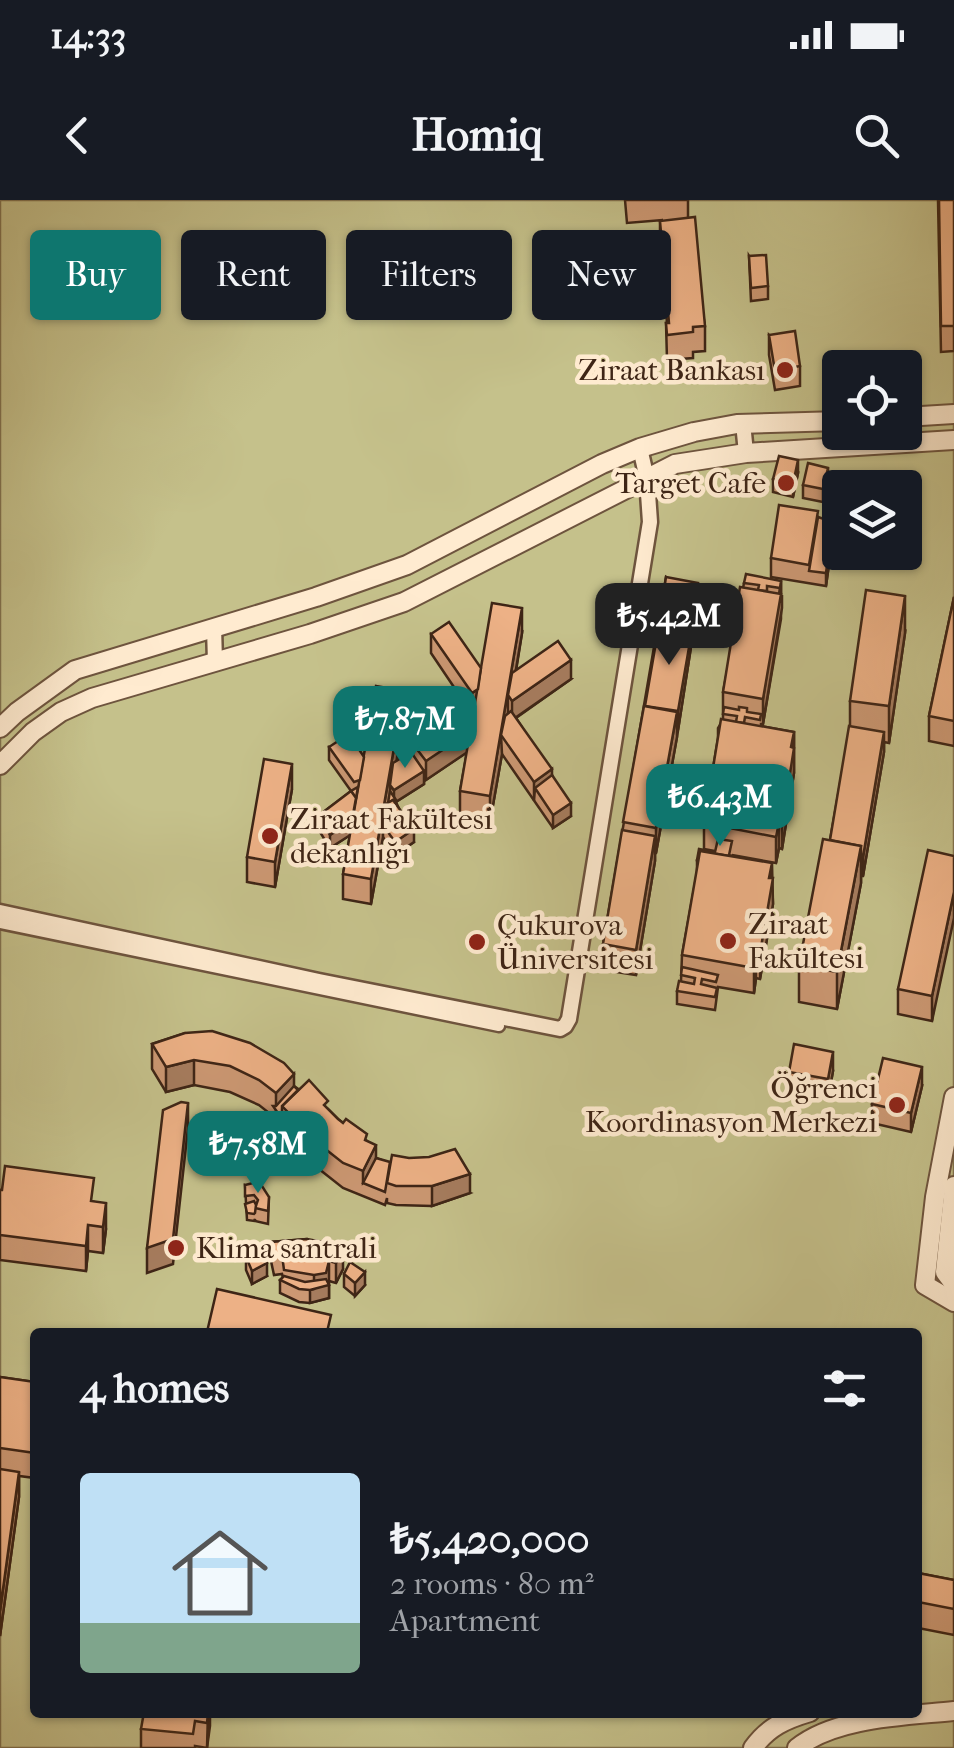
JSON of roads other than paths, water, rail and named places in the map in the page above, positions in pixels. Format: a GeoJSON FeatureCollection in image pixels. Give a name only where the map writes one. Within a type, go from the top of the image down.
{"type":"FeatureCollection","features":[{"type":"Feature","properties":{"kind":"street"},"geometry":{"type":"LineString","coordinates":[[922,416],[954,414]]}},
{"type":"Feature","properties":{"kind":"street"},"geometry":{"type":"LineString","coordinates":[[0,728],[75,670],[408,565],[640,448],[694,432],[743,424],[822,422]]}},
{"type":"Feature","properties":{"kind":"street"},"geometry":{"type":"LineString","coordinates":[[743,424],[746,453]]}},
{"type":"Feature","properties":{"kind":"street"},"geometry":{"type":"LineString","coordinates":[[0,765],[33,732],[61,712],[92,698],[404,602],[675,464],[746,453],[954,440]]}},
{"type":"Feature","properties":{"kind":"street"},"geometry":{"type":"LineString","coordinates":[[0,912],[420,1002],[560,1029],[565,1026],[650,522],[640,448]]}},
{"type":"Feature","properties":{"kind":"street"},"geometry":{"type":"LineString","coordinates":[[214,627],[215,662]]}},
{"type":"Feature","properties":{"kind":"street"},"geometry":{"type":"LineString","coordinates":[[0,923],[499,1026]]}},
{"type":"Feature","properties":{"kind":"street"},"geometry":{"type":"LineString","coordinates":[[954,1098],[934,1197],[925,1285],[954,1302]]}},
{"type":"Feature","properties":{"kind":"street"},"geometry":{"type":"LineString","coordinates":[[954,1186],[945,1272],[954,1284]]}},
{"type":"Feature","properties":{"kind":"street"},"geometry":{"type":"LineString","coordinates":[[922,1714],[954,1711]]}},
{"type":"Feature","properties":{"kind":"street"},"geometry":{"type":"LineString","coordinates":[[753,1748],[762,1736],[791,1718]]}},
{"type":"Feature","properties":{"kind":"street"},"geometry":{"type":"LineString","coordinates":[[836,1718],[854,1725]]}},
{"type":"Feature","properties":{"kind":"street"},"geometry":{"type":"LineString","coordinates":[[797,1748],[830,1729],[888,1718]]}},
{"type":"Feature","properties":{"kind":"place","name":"Ziraat Bankası"},"geometry":{"type":"Point","coordinates":[785,370]}},
{"type":"Feature","properties":{"kind":"place","name":"Target Cafe"},"geometry":{"type":"Point","coordinates":[786,483]}},
{"type":"Feature","properties":{"kind":"place","name":"Ziraat Fakültesi dekanlığı"},"geometry":{"type":"Point","coordinates":[270,836]}},
{"type":"Feature","properties":{"kind":"place","name":"Ziraat Fakültesi"},"geometry":{"type":"Point","coordinates":[728,941]}},
{"type":"Feature","properties":{"kind":"place","name":"Çukurova Üniversitesi"},"geometry":{"type":"Point","coordinates":[477,942]}},
{"type":"Feature","properties":{"kind":"place","name":"Öğrenci Koordinasyon Merkezi"},"geometry":{"type":"Point","coordinates":[897,1105]}},
{"type":"Feature","properties":{"kind":"place","name":"Klima santrali"},"geometry":{"type":"Point","coordinates":[176,1248]}}]}
